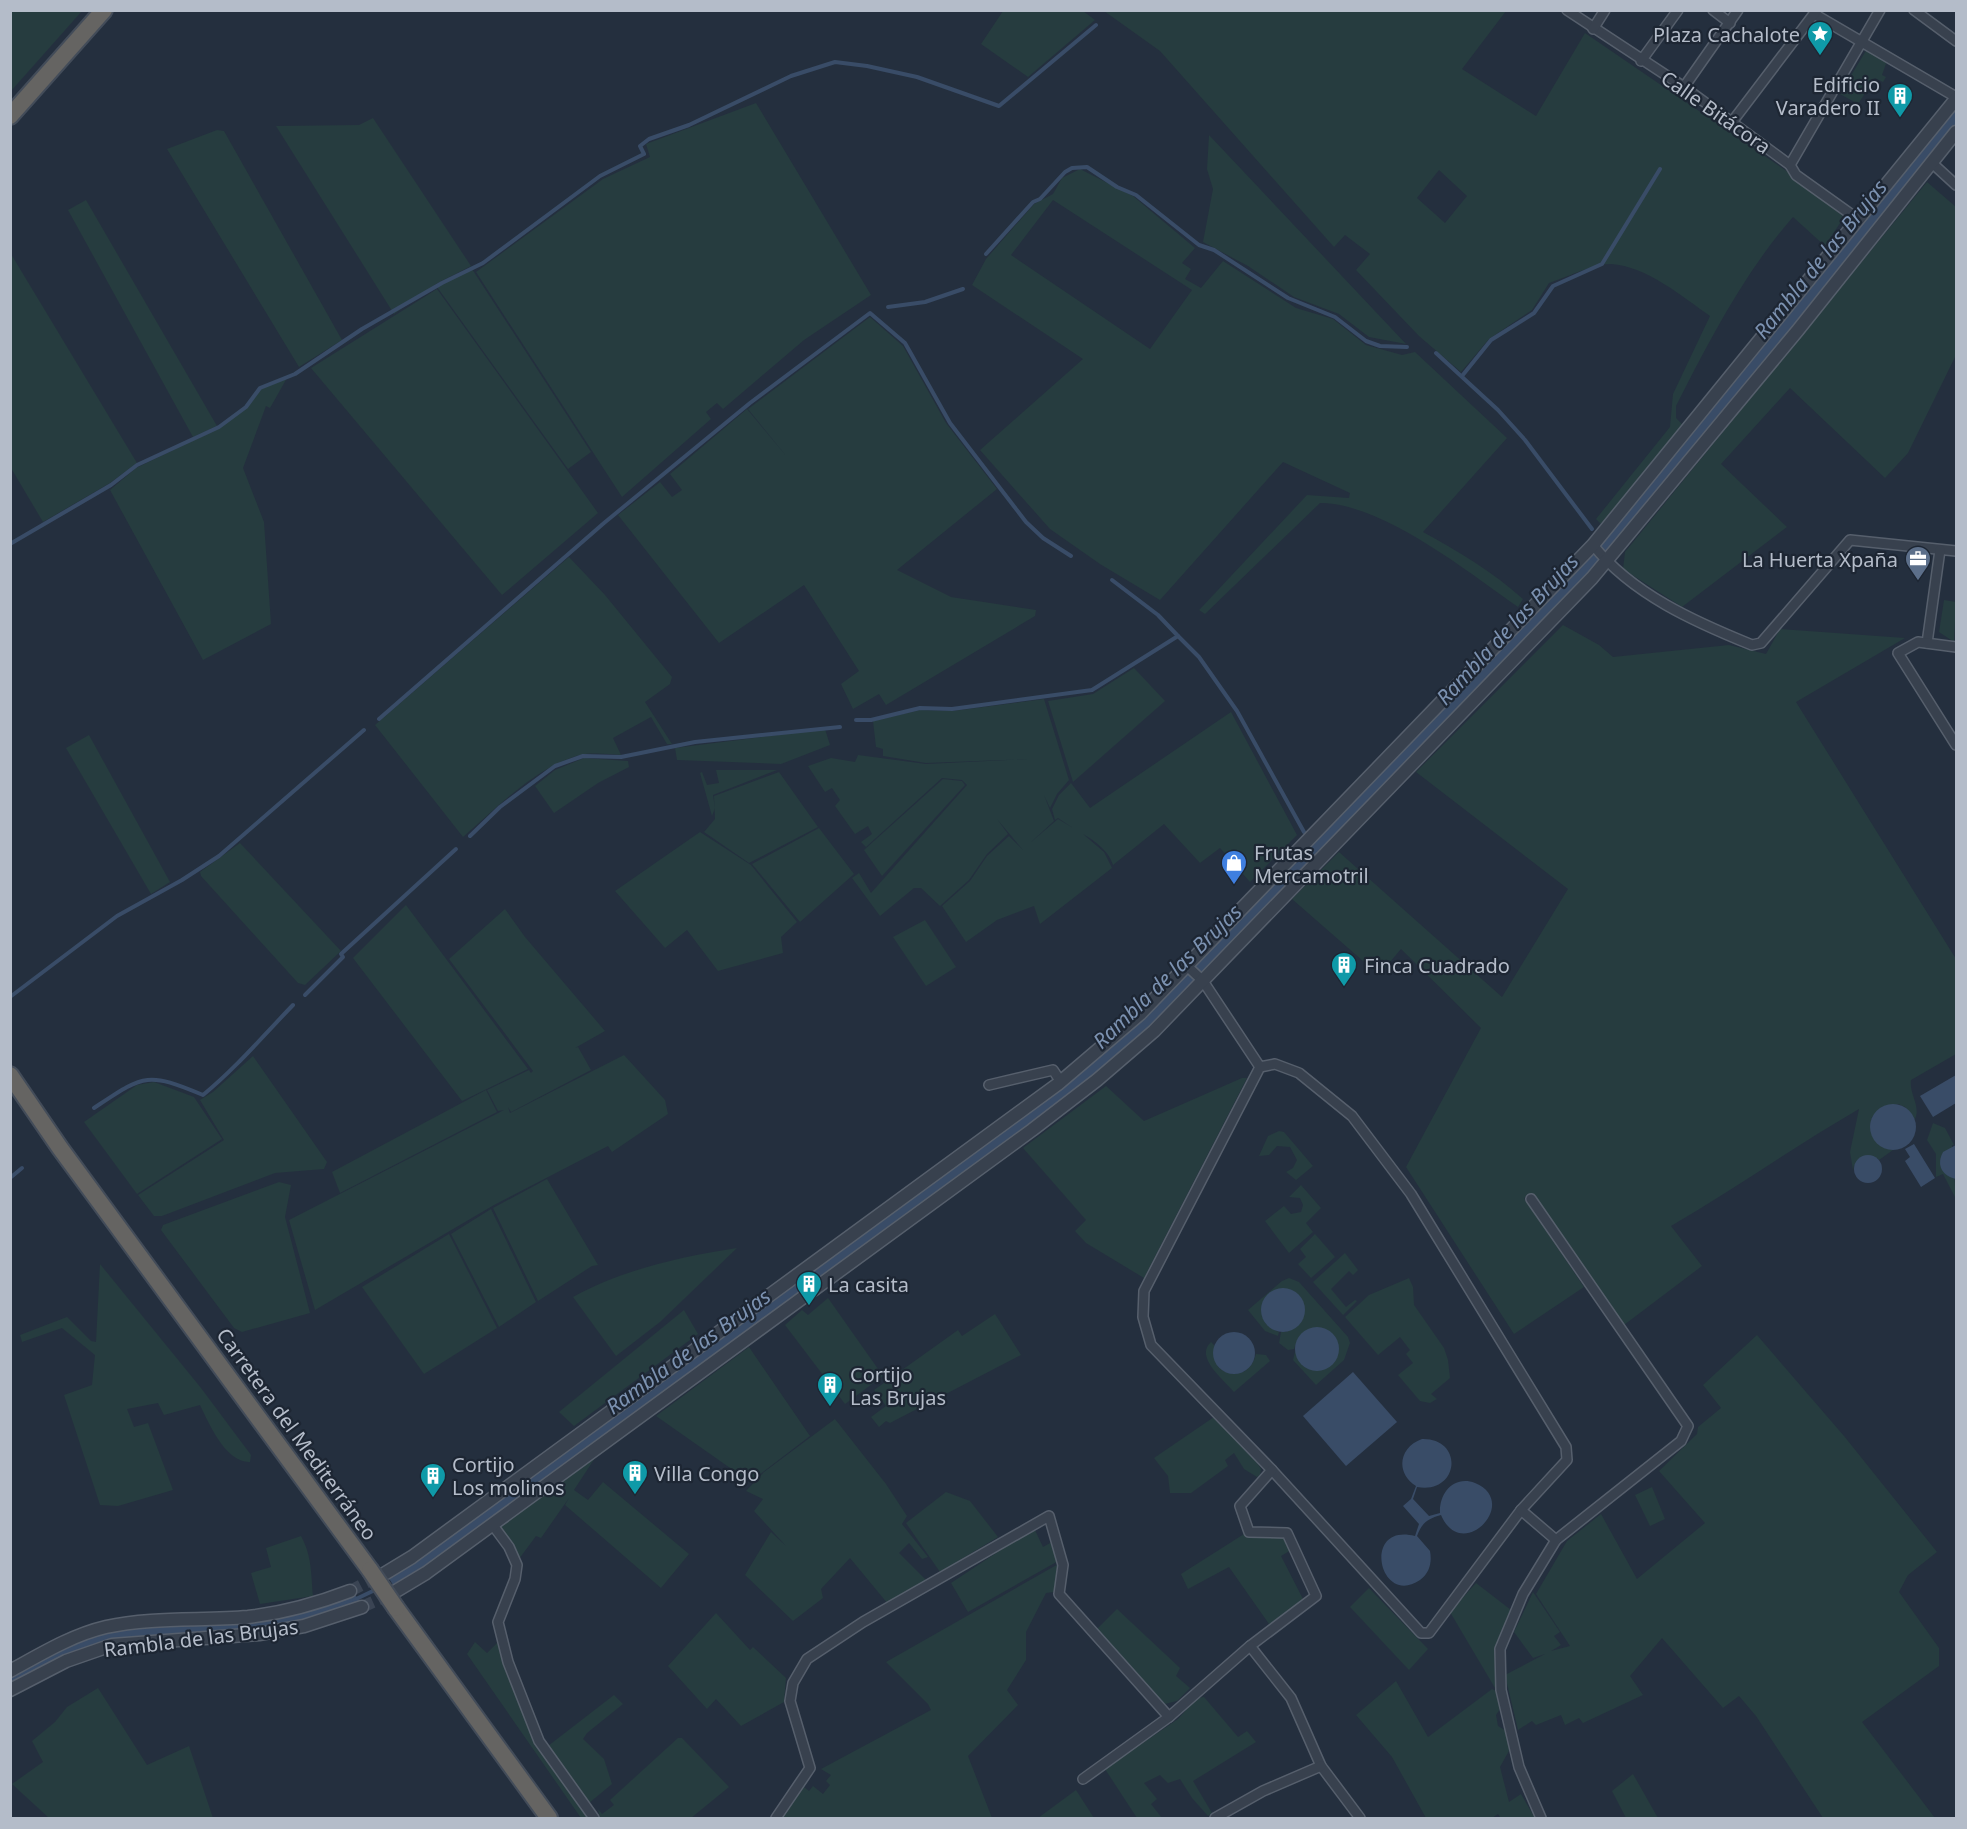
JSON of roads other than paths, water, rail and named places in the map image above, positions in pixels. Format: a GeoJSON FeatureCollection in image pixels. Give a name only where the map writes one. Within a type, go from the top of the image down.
{"type":"FeatureCollection","features":[{"type":"Feature","properties":{"kind":"highway"},"geometry":{"type":"LineString","coordinates":[[10,116],[104,10]]}},
{"type":"Feature","properties":{"kind":"highway","name":"Carretera del Mediterráneo"},"geometry":{"type":"LineString","coordinates":[[11,1081],[33,1123],[60,1148],[377,1572],[396,1608],[549,1818]]}},
{"type":"Feature","properties":{"kind":"street","name":"Calle Bitácora"},"geometry":{"type":"LineString","coordinates":[[1566,10],[1684,87],[1790,165],[1796,175],[1859,220]]}},
{"type":"Feature","properties":{"kind":"street"},"geometry":{"type":"LineString","coordinates":[[1593,29],[1605,10]]}},
{"type":"Feature","properties":{"kind":"street"},"geometry":{"type":"LineString","coordinates":[[1641,61],[1678,10]]}},
{"type":"Feature","properties":{"kind":"street"},"geometry":{"type":"LineString","coordinates":[[1713,10],[1730,23]]}},
{"type":"Feature","properties":{"kind":"street"},"geometry":{"type":"LineString","coordinates":[[1684,87],[1738,10]]}},
{"type":"Feature","properties":{"kind":"street"},"geometry":{"type":"LineString","coordinates":[[1790,165],[1880,10]]}},
{"type":"Feature","properties":{"kind":"street"},"geometry":{"type":"LineString","coordinates":[[1914,10],[1956,40]]}},
{"type":"Feature","properties":{"kind":"street"},"geometry":{"type":"LineString","coordinates":[[377,1572],[470,1515],[1061,1082],[1140,1014],[1189,968],[1594,547],[1956,98],[1815,12],[1732,122]]}},
{"type":"Feature","properties":{"kind":"street"},"geometry":{"type":"LineString","coordinates":[[10,102],[35,88]]}},
{"type":"Feature","properties":{"kind":"street"},"geometry":{"type":"LineString","coordinates":[[396,1591],[426,1573],[1032,1130],[1097,1080],[1154,1031],[1605,559],[1798,330],[1956,132]]}},
{"type":"Feature","properties":{"kind":"street"},"geometry":{"type":"LineString","coordinates":[[1932,163],[1956,185]]}},
{"type":"Feature","properties":{"kind":"street"},"geometry":{"type":"LineString","coordinates":[[1594,547],[1605,559],[1649,594],[1686,615],[1752,645],[1761,643],[1850,540],[1956,551]]}},
{"type":"Feature","properties":{"kind":"street"},"geometry":{"type":"LineString","coordinates":[[1927,643],[1940,550]]}},
{"type":"Feature","properties":{"kind":"street"},"geometry":{"type":"LineString","coordinates":[[1956,647],[1918,642],[1899,652],[1956,745]]}},
{"type":"Feature","properties":{"kind":"street"},"geometry":{"type":"LineString","coordinates":[[1189,968],[1202,980],[1260,1066]]}},
{"type":"Feature","properties":{"kind":"street"},"geometry":{"type":"LineString","coordinates":[[1275,1065],[1299,1073],[1352,1116],[1411,1194],[1566,1447],[1567,1460],[1521,1510],[1429,1633],[1421,1634],[1272,1470],[1151,1345],[1143,1317],[1144,1291],[1260,1066],[1275,1065]]}},
{"type":"Feature","properties":{"kind":"street"},"geometry":{"type":"LineString","coordinates":[[988,1085],[1053,1070],[1061,1082]]}},
{"type":"Feature","properties":{"kind":"street"},"geometry":{"type":"LineString","coordinates":[[1531,1199],[1688,1426],[1681,1441],[1556,1540],[1523,1594],[1500,1649],[1501,1690],[1519,1767],[1541,1818]]}},
{"type":"Feature","properties":{"kind":"street"},"geometry":{"type":"LineString","coordinates":[[1083,1779],[1169,1717],[1250,1646],[1316,1596],[1287,1533],[1249,1532],[1240,1506],[1272,1470]]}},
{"type":"Feature","properties":{"kind":"street"},"geometry":{"type":"LineString","coordinates":[[1521,1510],[1556,1540]]}},
{"type":"Feature","properties":{"kind":"street"},"geometry":{"type":"LineString","coordinates":[[776,1818],[810,1768],[790,1701],[793,1683],[807,1659],[863,1622],[1049,1516],[1063,1565],[1059,1594],[1169,1717]]}},
{"type":"Feature","properties":{"kind":"street"},"geometry":{"type":"LineString","coordinates":[[492,1524],[509,1547],[517,1565],[515,1579],[498,1622],[508,1662],[539,1741],[594,1818]]}},
{"type":"Feature","properties":{"kind":"street","name":"Rambla de las Brujas"},"geometry":{"type":"LineString","coordinates":[[10,1671],[54,1647],[105,1628],[133,1623],[267,1614],[311,1605],[350,1592]]}},
{"type":"Feature","properties":{"kind":"street","name":"Rambla de las Brujas"},"geometry":{"type":"LineString","coordinates":[[10,1690],[66,1660],[112,1645],[259,1634],[304,1626],[362,1607]]}},
{"type":"Feature","properties":{"kind":"street"},"geometry":{"type":"LineString","coordinates":[[1250,1646],[1291,1698],[1321,1766],[1360,1818]]}},
{"type":"Feature","properties":{"kind":"street"},"geometry":{"type":"LineString","coordinates":[[1215,1818],[1263,1791],[1321,1766]]}},
{"type":"Feature","properties":{"kind":"water"},"geometry":{"type":"Polygon","coordinates":[[[1956,105],[1956,127],[1609,552],[1162,1018],[1101,1072],[431,1564],[395,1588],[388,1577],[1117,1042],[1559,589],[1956,105]]]}},
{"type":"Feature","properties":{"kind":"water"},"geometry":{"type":"Polygon","coordinates":[[[1956,1075],[1956,1103],[1933,1117],[1920,1096],[1956,1075]]]}},
{"type":"Feature","properties":{"kind":"water"},"geometry":{"type":"Polygon","coordinates":[[[1893,1104],[1909,1111],[1916,1127],[1909,1143],[1893,1150],[1877,1143],[1870,1127],[1877,1111],[1893,1104]]]}},
{"type":"Feature","properties":{"kind":"water"},"geometry":{"type":"Polygon","coordinates":[[[1914,1144],[1935,1178],[1921,1187],[1905,1161],[1910,1157],[1905,1149],[1914,1144]]]}},
{"type":"Feature","properties":{"kind":"water"},"geometry":{"type":"Polygon","coordinates":[[[1956,1145],[1956,1179],[1944,1173],[1940,1161],[1943,1152],[1956,1145]]]}},
{"type":"Feature","properties":{"kind":"water"},"geometry":{"type":"Polygon","coordinates":[[[1868,1155],[1878,1159],[1882,1169],[1878,1179],[1868,1183],[1858,1179],[1854,1169],[1858,1159],[1868,1155]]]}},
{"type":"Feature","properties":{"kind":"water"},"geometry":{"type":"Polygon","coordinates":[[[1283,1288],[1298,1295],[1305,1310],[1298,1325],[1283,1332],[1268,1325],[1261,1310],[1268,1295],[1283,1288]]]}},
{"type":"Feature","properties":{"kind":"water"},"geometry":{"type":"Polygon","coordinates":[[[1317,1327],[1333,1333],[1339,1349],[1333,1365],[1317,1371],[1301,1365],[1295,1349],[1301,1333],[1317,1327]]]}},
{"type":"Feature","properties":{"kind":"water"},"geometry":{"type":"Polygon","coordinates":[[[1234,1332],[1242,1333],[1249,1338],[1254,1345],[1254,1361],[1249,1368],[1242,1373],[1234,1374],[1226,1373],[1219,1368],[1214,1361],[1213,1353],[1214,1345],[1219,1338],[1226,1333],[1234,1332]]]}},
{"type":"Feature","properties":{"kind":"water"},"geometry":{"type":"Polygon","coordinates":[[[1353,1372],[1397,1422],[1346,1466],[1303,1416],[1353,1372]]]}},
{"type":"Feature","properties":{"kind":"water"},"geometry":{"type":"Polygon","coordinates":[[[1422,1439],[1436,1441],[1445,1447],[1450,1456],[1451,1466],[1442,1483],[1431,1487],[1417,1487],[1413,1499],[1429,1516],[1440,1513],[1445,1493],[1454,1484],[1461,1482],[1475,1483],[1488,1492],[1492,1503],[1490,1514],[1483,1524],[1473,1531],[1462,1533],[1450,1528],[1441,1515],[1426,1522],[1417,1536],[1430,1551],[1430,1567],[1420,1580],[1406,1586],[1394,1583],[1386,1575],[1382,1563],[1382,1551],[1387,1541],[1398,1535],[1415,1536],[1419,1524],[1403,1506],[1411,1499],[1416,1486],[1405,1474],[1402,1461],[1408,1448],[1422,1439]]]}},
{"type":"Feature","properties":{"kind":"water"},"geometry":{"type":"Polygon","coordinates":[[[354,1593],[361,1604],[336,1613],[266,1629],[111,1640],[11,1685],[11,1675],[69,1644],[120,1628],[204,1623],[354,1593]]]}},
{"type":"Feature","properties":{"kind":"waterway"},"geometry":{"type":"LineString","coordinates":[[10,544],[111,485],[137,465],[219,427],[246,407],[260,388],[295,374],[362,329],[442,283],[483,263],[600,176],[644,154],[640,146],[649,139],[689,125],[791,76],[835,62],[867,66],[917,77],[999,106],[1096,25]]}},
{"type":"Feature","properties":{"kind":"waterway"},"geometry":{"type":"LineString","coordinates":[[986,254],[1033,202],[1040,199],[1065,172],[1072,168],[1087,167],[1117,187],[1136,195],[1199,245],[1214,250],[1288,298],[1335,317],[1366,341],[1380,346],[1407,347]]}},
{"type":"Feature","properties":{"kind":"waterway"},"geometry":{"type":"LineString","coordinates":[[1462,376],[1491,340],[1534,313],[1553,286],[1602,264],[1660,169]]}},
{"type":"Feature","properties":{"kind":"waterway"},"geometry":{"type":"LineString","coordinates":[[888,307],[925,302],[963,289]]}},
{"type":"Feature","properties":{"kind":"waterway"},"geometry":{"type":"LineString","coordinates":[[379,719],[604,523],[750,403],[870,313],[905,343],[950,423],[1026,522],[1043,538],[1071,556]]}},
{"type":"Feature","properties":{"kind":"waterway"},"geometry":{"type":"LineString","coordinates":[[1436,353],[1498,410],[1525,440],[1592,529]]}},
{"type":"Feature","properties":{"kind":"waterway"},"geometry":{"type":"LineString","coordinates":[[1112,580],[1158,615],[1178,636]]}},
{"type":"Feature","properties":{"kind":"waterway"},"geometry":{"type":"LineString","coordinates":[[856,720],[871,720],[920,708],[952,709],[1092,690],[1178,636],[1199,657],[1237,711],[1304,832]]}},
{"type":"Feature","properties":{"kind":"waterway"},"geometry":{"type":"LineString","coordinates":[[470,836],[500,807],[555,766],[583,756],[621,757],[695,742],[840,727]]}},
{"type":"Feature","properties":{"kind":"waterway"},"geometry":{"type":"LineString","coordinates":[[10,997],[117,916],[182,880],[219,856],[364,730]]}},
{"type":"Feature","properties":{"kind":"waterway"},"geometry":{"type":"LineString","coordinates":[[305,995],[343,957],[341,954],[456,849]]}},
{"type":"Feature","properties":{"kind":"waterway"},"geometry":{"type":"LineString","coordinates":[[94,1108],[135,1083],[146,1080],[169,1082],[203,1095],[238,1063],[293,1005]]}},
{"type":"Feature","properties":{"kind":"waterway"},"geometry":{"type":"LineString","coordinates":[[10,1178],[22,1168]]}},
{"type":"Feature","properties":{"kind":"waterway"},"geometry":{"type":"LineString","coordinates":[[354,1600],[377,1589]]}},
{"type":"Feature","properties":{"kind":"tunnel"},"geometry":{"type":"LineString","coordinates":[[350,1591],[383,1574]]}},
{"type":"Feature","properties":{"kind":"tunnel"},"geometry":{"type":"LineString","coordinates":[[362,1607],[393,1593]]}},
{"type":"Feature","properties":{"kind":"place","name":"Plaza Cachalote"},"geometry":{"type":"Point","coordinates":[1820,57]}},
{"type":"Feature","properties":{"kind":"place","name":"Edificio Varadero II"},"geometry":{"type":"Point","coordinates":[1900,119]}},
{"type":"Feature","properties":{"kind":"place","name":"La Huerta Xpaña"},"geometry":{"type":"Point","coordinates":[1918,582]}},
{"type":"Feature","properties":{"kind":"place","name":"Frutas Mercamotril"},"geometry":{"type":"Point","coordinates":[1234,886]}},
{"type":"Feature","properties":{"kind":"place","name":"Finca Cuadrado"},"geometry":{"type":"Point","coordinates":[1344,988]}},
{"type":"Feature","properties":{"kind":"place","name":"La casita"},"geometry":{"type":"Point","coordinates":[809,1307]}},
{"type":"Feature","properties":{"kind":"place","name":"Cortijo Las Brujas"},"geometry":{"type":"Point","coordinates":[830,1408]}},
{"type":"Feature","properties":{"kind":"place","name":"Villa Congo"},"geometry":{"type":"Point","coordinates":[635,1496]}},
{"type":"Feature","properties":{"kind":"place","name":"Cortijo Los molinos"},"geometry":{"type":"Point","coordinates":[433,1499]}}]}
